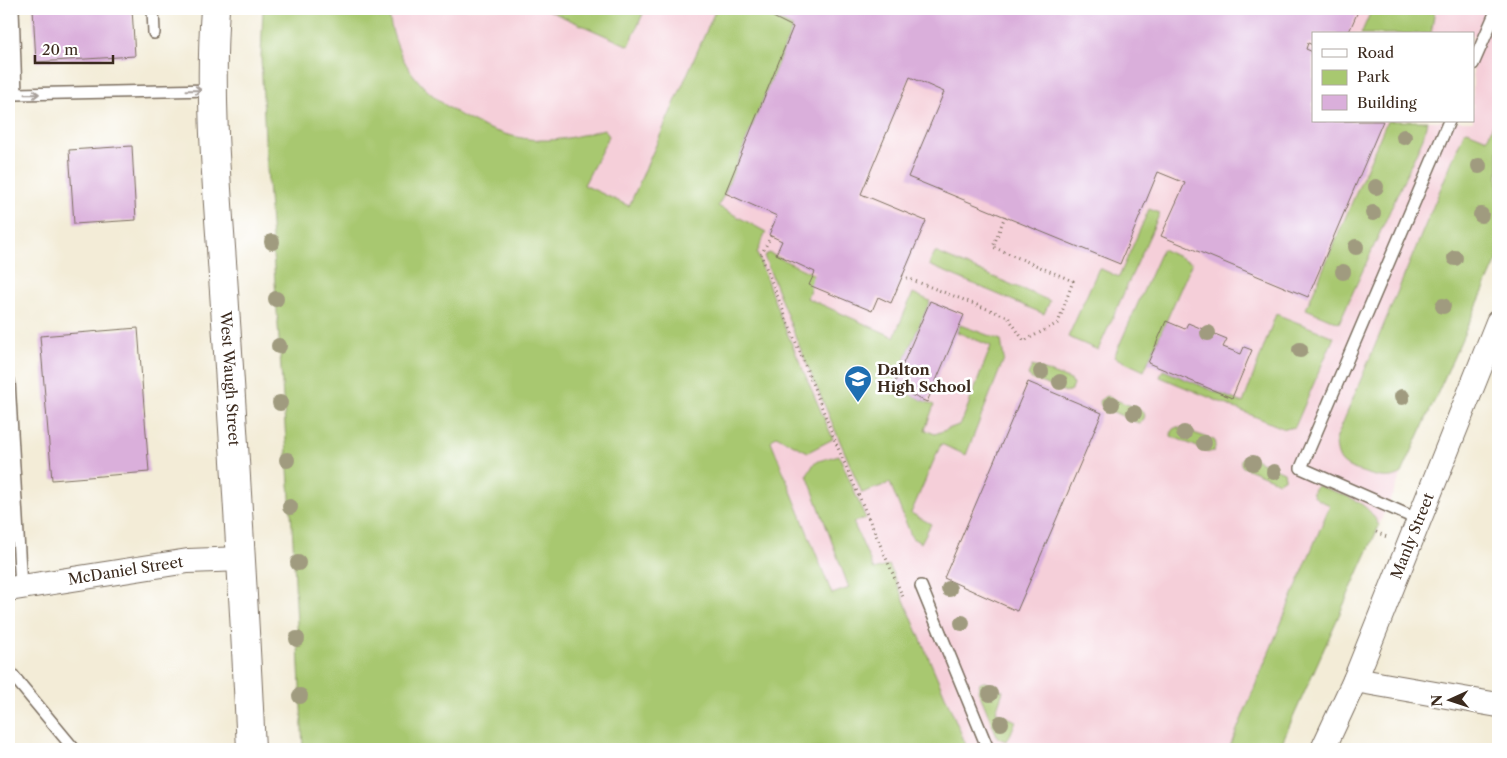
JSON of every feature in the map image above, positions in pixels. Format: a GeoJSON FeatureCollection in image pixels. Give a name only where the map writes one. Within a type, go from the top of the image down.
{"type":"FeatureCollection","features":[{"type":"Feature","properties":{"kind":"street","name":"West Waugh Street"},"geometry":{"type":"LineString","coordinates":[[215,9],[212,49],[215,146],[242,559],[251,749]]}},
{"type":"Feature","properties":{"kind":"street","name":"Manly Street"},"geometry":{"type":"LineString","coordinates":[[1323,749],[1354,680],[1498,322]]}},
{"type":"Feature","properties":{"kind":"street","name":"McDaniel Street"},"geometry":{"type":"LineString","coordinates":[[15,588],[188,560],[242,559]]}},
{"type":"Feature","properties":{"kind":"street"},"geometry":{"type":"LineString","coordinates":[[1354,680],[1498,705]]}},
{"type":"Feature","properties":{"kind":"lane"},"geometry":{"type":"LineString","coordinates":[[13,9],[16,94],[213,90]]}},
{"type":"Feature","properties":{"kind":"lane"},"geometry":{"type":"LineString","coordinates":[[153,9],[154,33]]}},
{"type":"Feature","properties":{"kind":"lane"},"geometry":{"type":"LineString","coordinates":[[1474,62],[1497,9]]}},
{"type":"Feature","properties":{"kind":"lane"},"geometry":{"type":"LineString","coordinates":[[1419,520],[1301,468],[1449,122]]}},
{"type":"Feature","properties":{"kind":"lane"},"geometry":{"type":"LineString","coordinates":[[9,381],[15,588]]}},
{"type":"Feature","properties":{"kind":"lane"},"geometry":{"type":"LineString","coordinates":[[921,586],[988,749]]}},
{"type":"Feature","properties":{"kind":"lane"},"geometry":{"type":"LineString","coordinates":[[9,668],[10,672],[74,749]]}},
{"type":"Feature","properties":{"kind":"path"},"geometry":{"type":"LineString","coordinates":[[902,276],[1008,317],[1024,342],[1058,322],[1073,281],[993,247],[1005,216]]}},
{"type":"Feature","properties":{"kind":"path"},"geometry":{"type":"LineString","coordinates":[[772,236],[761,255],[838,448],[905,603]]}},
{"type":"Feature","properties":{"kind":"shaded area","name":"Dalton High School"},"geometry":{"type":"Polygon","coordinates":[[[263,9],[1498,9],[1498,258],[1279,749],[303,749],[293,541],[261,57],[263,9]]]}},
{"type":"Feature","properties":{"kind":"green space"},"geometry":{"type":"Polygon","coordinates":[[[263,9],[388,9],[396,42],[412,73],[437,99],[469,120],[504,134],[540,140],[564,139],[604,129],[609,136],[584,185],[629,206],[716,9],[774,9],[771,16],[793,27],[718,206],[766,232],[757,253],[781,319],[833,439],[808,452],[776,436],[771,441],[832,594],[849,588],[807,475],[815,462],[839,455],[866,519],[853,522],[874,570],[889,565],[967,747],[963,749],[303,749],[293,541],[265,139],[261,57],[263,9]]]}},
{"type":"Feature","properties":{"kind":"green space"},"geometry":{"type":"Polygon","coordinates":[[[545,9],[645,9],[629,46],[545,9]]]}},
{"type":"Feature","properties":{"kind":"green space"},"geometry":{"type":"Polygon","coordinates":[[[1372,9],[1435,9],[1431,32],[1362,32],[1372,9]]]}},
{"type":"Feature","properties":{"kind":"green space"},"geometry":{"type":"Polygon","coordinates":[[[1498,113],[1498,258],[1402,473],[1397,476],[1385,477],[1373,476],[1356,470],[1345,465],[1340,460],[1336,439],[1465,130],[1487,139],[1498,113]]]}},
{"type":"Feature","properties":{"kind":"green space"},"geometry":{"type":"Polygon","coordinates":[[[1387,122],[1427,122],[1423,138],[1339,323],[1306,309],[1387,122]]]}},
{"type":"Feature","properties":{"kind":"green space"},"geometry":{"type":"Polygon","coordinates":[[[1149,209],[1160,213],[1098,350],[1068,337],[1099,268],[1119,277],[1149,209]]]}},
{"type":"Feature","properties":{"kind":"green space"},"geometry":{"type":"Polygon","coordinates":[[[1162,249],[1192,263],[1144,371],[1114,357],[1162,249]]]}},
{"type":"Feature","properties":{"kind":"green space"},"geometry":{"type":"Polygon","coordinates":[[[935,252],[1050,301],[1044,314],[929,265],[935,252]]]}},
{"type":"Feature","properties":{"kind":"green space"},"geometry":{"type":"Polygon","coordinates":[[[769,253],[815,275],[807,298],[894,337],[913,293],[930,301],[893,387],[934,405],[925,430],[935,434],[961,424],[991,346],[957,332],[960,325],[1001,340],[1004,359],[966,455],[941,444],[911,513],[931,524],[921,543],[912,538],[890,483],[862,493],[798,343],[764,256],[769,253]]]}},
{"type":"Feature","properties":{"kind":"green space"},"geometry":{"type":"Polygon","coordinates":[[[1276,314],[1334,337],[1295,427],[1285,429],[1160,377],[1163,370],[1243,403],[1276,314]]]}},
{"type":"Feature","properties":{"kind":"green space"},"geometry":{"type":"Polygon","coordinates":[[[1032,366],[1071,380],[1073,385],[1071,390],[1066,392],[1032,379],[1028,376],[1032,366]]]}},
{"type":"Feature","properties":{"kind":"green space"},"geometry":{"type":"Polygon","coordinates":[[[1106,396],[1141,410],[1145,415],[1143,420],[1140,423],[1136,422],[1102,407],[1099,401],[1106,396]]]}},
{"type":"Feature","properties":{"kind":"green space"},"geometry":{"type":"Polygon","coordinates":[[[1177,427],[1214,440],[1216,443],[1214,451],[1209,452],[1171,436],[1173,429],[1177,427]]]}},
{"type":"Feature","properties":{"kind":"green space"},"geometry":{"type":"Polygon","coordinates":[[[1244,456],[1284,472],[1285,478],[1279,482],[1243,467],[1241,459],[1244,456]]]}},
{"type":"Feature","properties":{"kind":"green space"},"geometry":{"type":"Polygon","coordinates":[[[1316,486],[1346,496],[1362,504],[1374,517],[1379,526],[1279,749],[1229,749],[1330,505],[1314,496],[1313,490],[1316,486]]]}},
{"type":"Feature","properties":{"kind":"green space"},"geometry":{"type":"Polygon","coordinates":[[[985,682],[1003,691],[996,712],[1016,721],[1006,741],[998,738],[978,690],[980,683],[985,682]]]}},
{"type":"Feature","properties":{"kind":"building"},"geometry":{"type":"Polygon","coordinates":[[[33,9],[132,9],[135,56],[36,62],[33,9]]]}},
{"type":"Feature","properties":{"kind":"building"},"geometry":{"type":"Polygon","coordinates":[[[774,9],[1359,9],[1349,32],[1312,32],[1312,45],[1308,43],[1306,49],[1312,52],[1312,122],[1383,122],[1308,297],[1161,236],[1185,183],[1158,172],[1120,264],[908,177],[944,92],[910,77],[861,194],[926,221],[891,303],[878,297],[872,311],[809,285],[815,272],[776,254],[782,241],[769,235],[777,216],[725,193],[793,27],[771,16],[774,9]]]}},
{"type":"Feature","properties":{"kind":"building"},"geometry":{"type":"Polygon","coordinates":[[[132,146],[136,220],[74,224],[69,150],[132,146]]]}},
{"type":"Feature","properties":{"kind":"building"},"geometry":{"type":"Polygon","coordinates":[[[930,301],[964,315],[927,402],[893,387],[930,301]]]}},
{"type":"Feature","properties":{"kind":"building"},"geometry":{"type":"Polygon","coordinates":[[[1166,321],[1185,329],[1188,323],[1227,339],[1223,347],[1241,354],[1244,347],[1252,350],[1232,398],[1148,363],[1166,321]]]}},
{"type":"Feature","properties":{"kind":"building"},"geometry":{"type":"Polygon","coordinates":[[[138,328],[149,472],[52,480],[40,336],[138,328]]]}},
{"type":"Feature","properties":{"kind":"building"},"geometry":{"type":"Polygon","coordinates":[[[1028,382],[1102,413],[1017,611],[944,578],[1028,382]]]}},
{"type":"Feature","properties":{"kind":"place","name":"Dalton High School"},"geometry":{"type":"Point","coordinates":[858,403]}}]}
